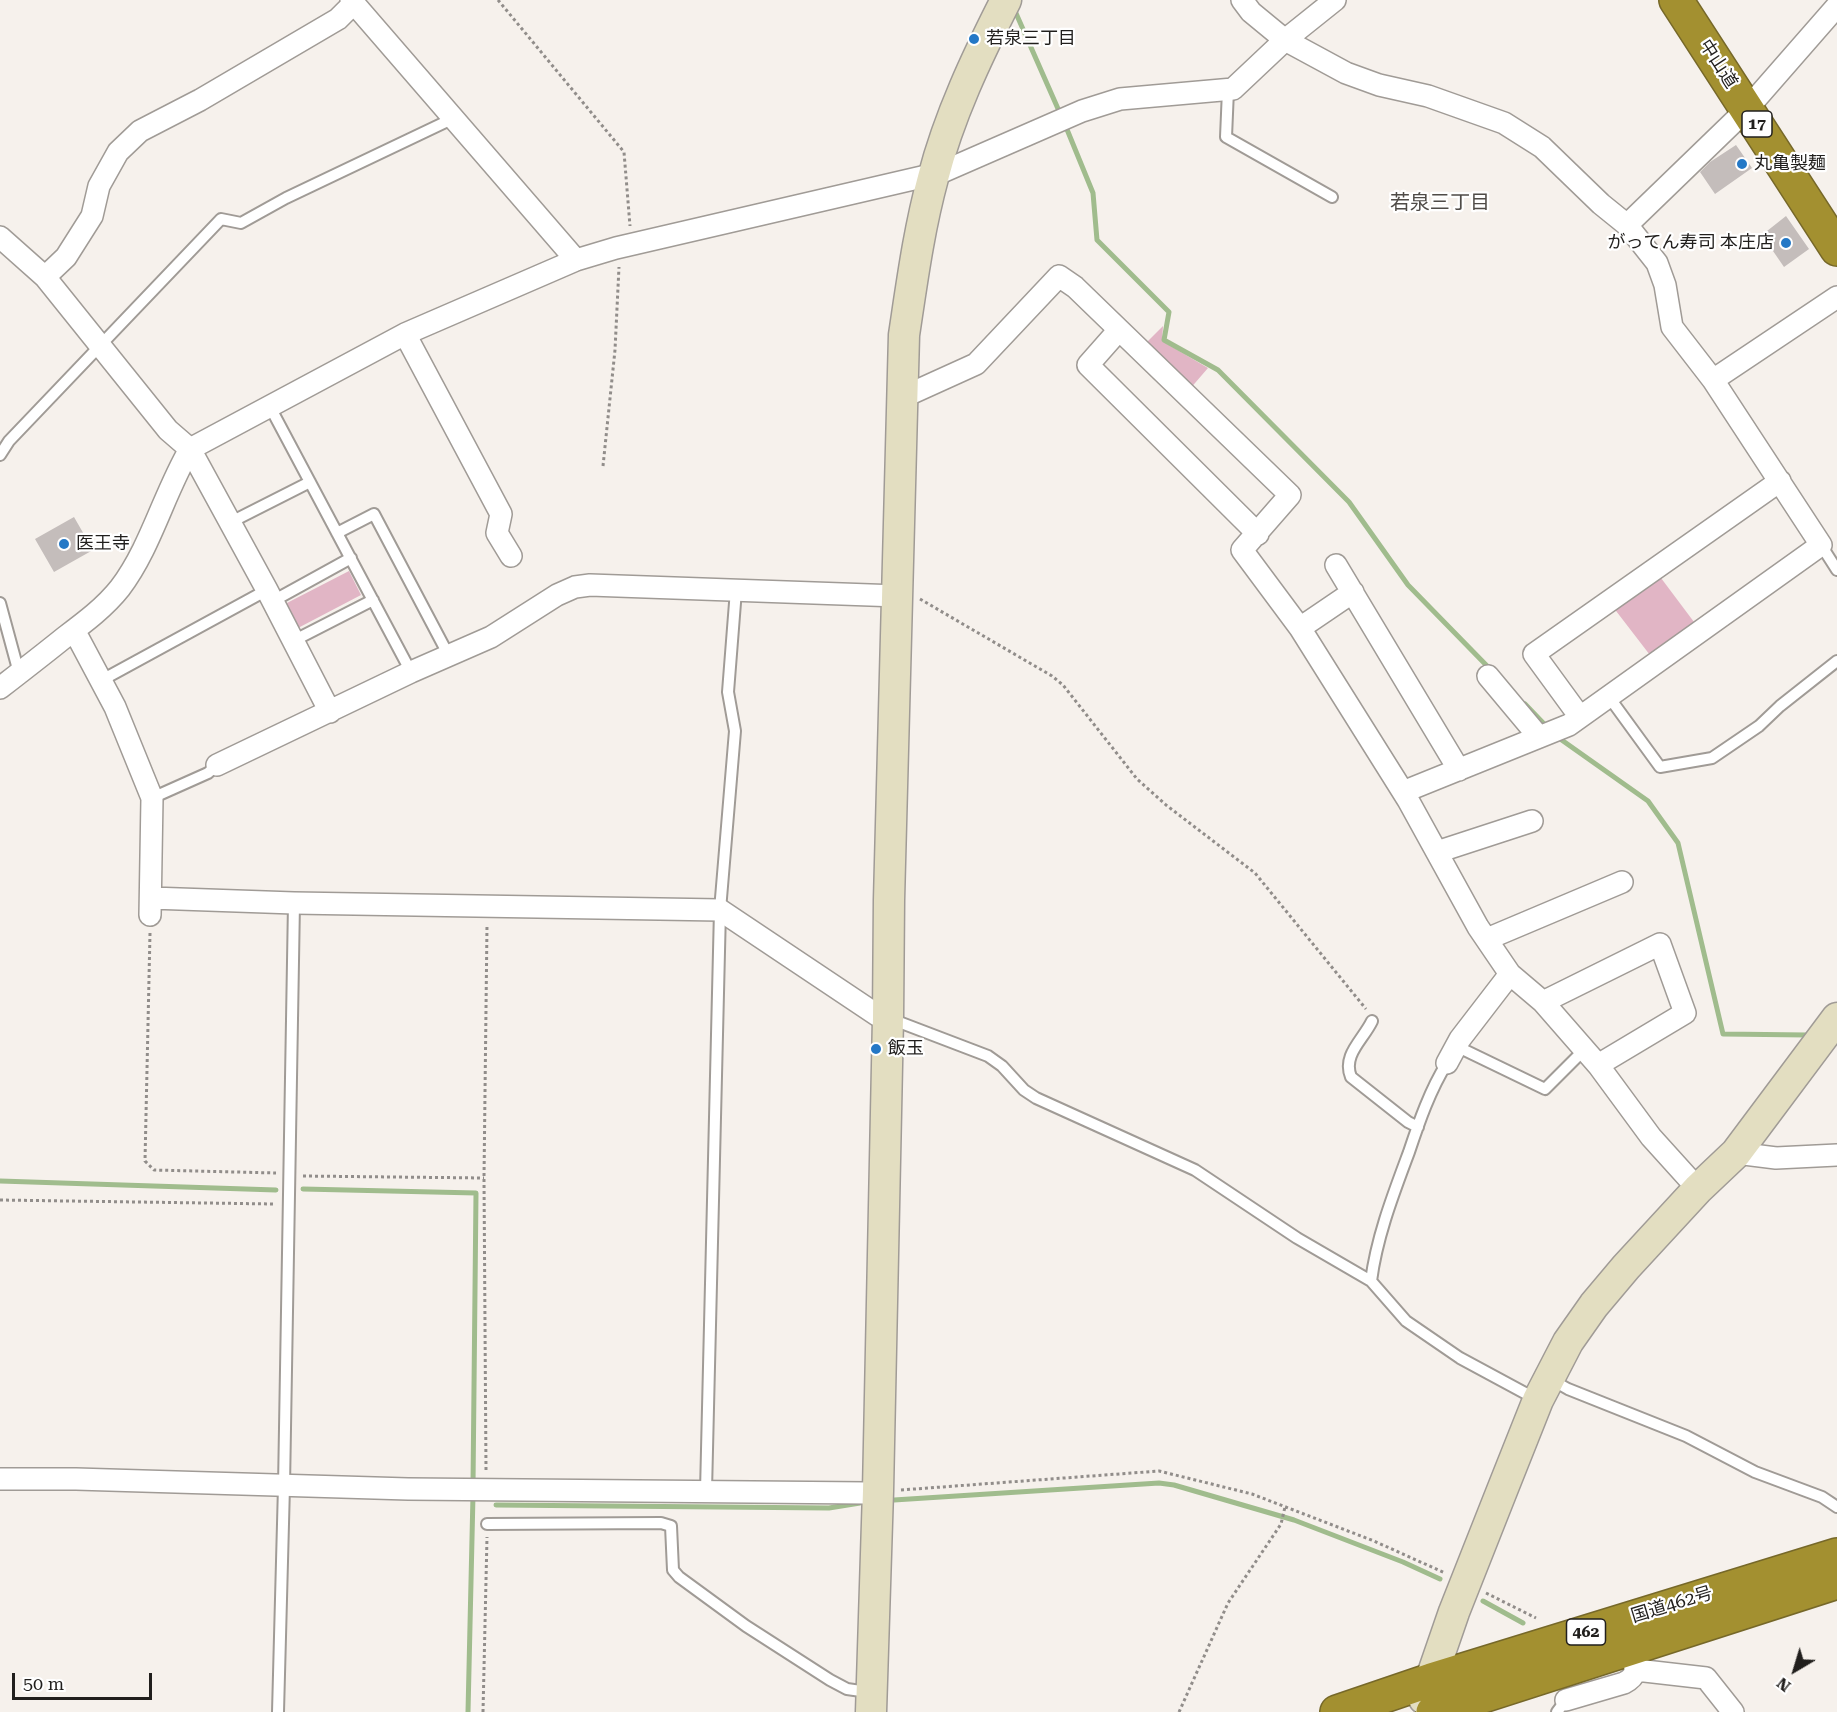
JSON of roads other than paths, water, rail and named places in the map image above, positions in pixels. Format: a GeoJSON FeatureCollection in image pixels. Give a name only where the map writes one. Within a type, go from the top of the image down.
{"type":"FeatureCollection","features":[{"type":"Feature","properties":{"kind":"highway","name":"中山道"},"geometry":{"type":"LineString","coordinates":[[1676,0],[1837,249]]}},
{"type":"Feature","properties":{"kind":"highway","name":"国道462号"},"geometry":{"type":"LineString","coordinates":[[1432,1696],[1837,1555]]}},
{"type":"Feature","properties":{"kind":"highway","name":"国道462号"},"geometry":{"type":"LineString","coordinates":[[1337,1712],[1633,1660],[1837,1582]]}},
{"type":"Feature","properties":{"kind":"street"},"geometry":{"type":"LineString","coordinates":[[871,1702],[878,1491],[889,900],[904,335],[914,265],[933,176],[963,92],[1006,0]]}},
{"type":"Feature","properties":{"kind":"street"},"geometry":{"type":"LineString","coordinates":[[1242,0],[1251,12],[1285,40],[1346,73],[1379,85],[1428,96],[1504,123],[1542,147],[1601,204],[1628,225],[1656,263],[1665,285],[1672,327],[1713,380],[1821,545],[1580,717],[1549,733],[1403,792]]}},
{"type":"Feature","properties":{"kind":"street"},"geometry":{"type":"LineString","coordinates":[[0,688],[93,615],[120,588],[138,557],[190,449],[405,334],[576,260],[624,245],[933,176],[1082,111],[1120,99],[1233,89],[1285,40],[1335,0]]}},
{"type":"Feature","properties":{"kind":"street"},"geometry":{"type":"LineString","coordinates":[[45,277],[66,257],[92,216],[99,186],[118,152],[140,131],[201,100],[338,19],[352,1],[576,260]]}},
{"type":"Feature","properties":{"kind":"street"},"geometry":{"type":"LineString","coordinates":[[1628,225],[1747,109],[1837,6]]}},
{"type":"Feature","properties":{"kind":"street"},"geometry":{"type":"LineString","coordinates":[[0,237],[45,277],[168,429],[190,449],[270,595],[330,712]]}},
{"type":"Feature","properties":{"kind":"street"},"geometry":{"type":"LineString","coordinates":[[901,398],[976,364],[1059,276],[1075,287],[1290,495],[1242,550],[1300,628],[1403,792],[1486,939],[1510,974],[1543,1002],[1591,1058],[1651,1137],[1698,1189]]}},
{"type":"Feature","properties":{"kind":"street"},"geometry":{"type":"LineString","coordinates":[[1713,380],[1837,297]]}},
{"type":"Feature","properties":{"kind":"street"},"geometry":{"type":"LineString","coordinates":[[1118,331],[1088,365],[1258,534]]}},
{"type":"Feature","properties":{"kind":"street"},"geometry":{"type":"LineString","coordinates":[[405,334],[501,514],[497,533],[511,556]]}},
{"type":"Feature","properties":{"kind":"street"},"geometry":{"type":"LineString","coordinates":[[1580,717],[1534,654],[1780,481]]}},
{"type":"Feature","properties":{"kind":"street"},"geometry":{"type":"LineString","coordinates":[[1335,565],[1459,770]]}},
{"type":"Feature","properties":{"kind":"street"},"geometry":{"type":"LineString","coordinates":[[217,765],[411,672],[491,637],[557,595],[575,587],[590,585],[898,596]]}},
{"type":"Feature","properties":{"kind":"street"},"geometry":{"type":"LineString","coordinates":[[1300,628],[1353,592]]}},
{"type":"Feature","properties":{"kind":"street"},"geometry":{"type":"LineString","coordinates":[[74,630],[115,707],[152,798],[151,906],[294,903],[720,910],[877,1015],[888,1018]]}},
{"type":"Feature","properties":{"kind":"street"},"geometry":{"type":"LineString","coordinates":[[1488,676],[1549,733]]}},
{"type":"Feature","properties":{"kind":"street"},"geometry":{"type":"LineString","coordinates":[[1437,852],[1532,821]]}},
{"type":"Feature","properties":{"kind":"street"},"geometry":{"type":"LineString","coordinates":[[1486,939],[1622,882]]}},
{"type":"Feature","properties":{"kind":"street"},"geometry":{"type":"LineString","coordinates":[[1543,1002],[1660,944],[1685,1013],[1591,1058]]}},
{"type":"Feature","properties":{"kind":"street"},"geometry":{"type":"LineString","coordinates":[[1452,1054],[1510,974]]}},
{"type":"Feature","properties":{"kind":"street"},"geometry":{"type":"LineString","coordinates":[[1419,1712],[1432,1696],[1466,1582],[1544,1389],[1568,1342],[1594,1305],[1698,1189],[1737,1153],[1837,1018]]}},
{"type":"Feature","properties":{"kind":"street"},"geometry":{"type":"LineString","coordinates":[[1737,1153],[1776,1158],[1837,1155]]}},
{"type":"Feature","properties":{"kind":"street"},"geometry":{"type":"LineString","coordinates":[[0,1479],[76,1479],[488,1491],[867,1493],[878,1491]]}},
{"type":"Feature","properties":{"kind":"street"},"geometry":{"type":"LineString","coordinates":[[1562,1706],[1624,1683],[1635,1675],[1633,1660],[1706,1678],[1733,1712]]}},
{"type":"Feature","properties":{"kind":"lane"},"geometry":{"type":"LineString","coordinates":[[1228,90],[1226,137],[1332,197]]}},
{"type":"Feature","properties":{"kind":"lane"},"geometry":{"type":"LineString","coordinates":[[0,455],[9,441],[221,219],[241,223],[286,198],[454,118]]}},
{"type":"Feature","properties":{"kind":"lane"},"geometry":{"type":"LineString","coordinates":[[269,405],[411,672]]}},
{"type":"Feature","properties":{"kind":"lane"},"geometry":{"type":"LineString","coordinates":[[231,522],[310,482]]}},
{"type":"Feature","properties":{"kind":"lane"},"geometry":{"type":"LineString","coordinates":[[337,532],[374,514],[449,656]]}},
{"type":"Feature","properties":{"kind":"lane"},"geometry":{"type":"LineString","coordinates":[[1821,545],[1837,570]]}},
{"type":"Feature","properties":{"kind":"lane"},"geometry":{"type":"LineString","coordinates":[[102,680],[270,595],[351,558]]}},
{"type":"Feature","properties":{"kind":"lane"},"geometry":{"type":"LineString","coordinates":[[706,1491],[720,910],[735,731],[728,692],[736,590]]}},
{"type":"Feature","properties":{"kind":"lane"},"geometry":{"type":"LineString","coordinates":[[293,641],[373,600]]}},
{"type":"Feature","properties":{"kind":"lane"},"geometry":{"type":"LineString","coordinates":[[0,603],[19,673]]}},
{"type":"Feature","properties":{"kind":"lane"},"geometry":{"type":"LineString","coordinates":[[1608,697],[1660,767],[1712,758],[1759,726],[1780,705],[1837,661]]}},
{"type":"Feature","properties":{"kind":"lane"},"geometry":{"type":"LineString","coordinates":[[152,798],[208,772],[217,765]]}},
{"type":"Feature","properties":{"kind":"lane"},"geometry":{"type":"LineString","coordinates":[[278,1712],[294,903]]}},
{"type":"Feature","properties":{"kind":"lane"},"geometry":{"type":"LineString","coordinates":[[888,1018],[987,1056],[1002,1066],[1024,1090],[1036,1098],[1195,1170],[1297,1238],[1371,1281],[1406,1321],[1460,1358],[1544,1389],[1568,1389],[1686,1436],[1755,1472],[1822,1497],[1837,1508]]}},
{"type":"Feature","properties":{"kind":"lane"},"geometry":{"type":"LineString","coordinates":[[1372,1021],[1348,1061],[1351,1077],[1408,1122],[1418,1126]]}},
{"type":"Feature","properties":{"kind":"lane"},"geometry":{"type":"LineString","coordinates":[[1371,1281],[1380,1231],[1418,1126],[1440,1074],[1452,1054],[1545,1089],[1591,1058]]}},
{"type":"Feature","properties":{"kind":"lane"},"geometry":{"type":"LineString","coordinates":[[487,1524],[661,1524],[671,1526],[673,1570],[679,1577],[746,1626],[830,1680],[858,1692],[871,1702]]}},
{"type":"Feature","properties":{"kind":"waterway"},"geometry":{"type":"LineString","coordinates":[[1015,11],[1059,111]]}},
{"type":"Feature","properties":{"kind":"waterway"},"geometry":{"type":"LineString","coordinates":[[1066,127],[1093,193],[1097,240],[1169,312],[1164,340],[1218,370],[1349,502],[1408,585],[1491,670]]}},
{"type":"Feature","properties":{"kind":"waterway"},"geometry":{"type":"LineString","coordinates":[[1525,704],[1547,727]]}},
{"type":"Feature","properties":{"kind":"waterway"},"geometry":{"type":"LineString","coordinates":[[1556,736],[1648,801],[1678,843],[1723,1034],[1807,1035]]}},
{"type":"Feature","properties":{"kind":"waterway"},"geometry":{"type":"LineString","coordinates":[[0,1181],[276,1190]]}},
{"type":"Feature","properties":{"kind":"waterway"},"geometry":{"type":"LineString","coordinates":[[303,1189],[476,1193],[473,1485]]}},
{"type":"Feature","properties":{"kind":"waterway"},"geometry":{"type":"LineString","coordinates":[[894,1500],[1159,1483],[1174,1485],[1294,1520],[1403,1562],[1440,1579]]}},
{"type":"Feature","properties":{"kind":"waterway"},"geometry":{"type":"LineString","coordinates":[[468,1712],[473,1495]]}},
{"type":"Feature","properties":{"kind":"waterway"},"geometry":{"type":"LineString","coordinates":[[496,1505],[829,1508],[860,1503]]}},
{"type":"Feature","properties":{"kind":"waterway"},"geometry":{"type":"LineString","coordinates":[[1483,1601],[1523,1623]]}},
{"type":"Feature","properties":{"kind":"place","name":"若泉三丁目"},"geometry":{"type":"Point","coordinates":[974,39]}},
{"type":"Feature","properties":{"kind":"place","name":"丸亀製麺"},"geometry":{"type":"Point","coordinates":[1742,164]}},
{"type":"Feature","properties":{"kind":"place","name":"がってん寿司 本庄店"},"geometry":{"type":"Point","coordinates":[1786,243]}},
{"type":"Feature","properties":{"kind":"place","name":"医王寺"},"geometry":{"type":"Point","coordinates":[64,544]}},
{"type":"Feature","properties":{"kind":"place","name":"飯玉"},"geometry":{"type":"Point","coordinates":[876,1049]}},
{"type":"Feature","properties":{"kind":"district","name":"若泉三丁目"},"geometry":{"type":"Point","coordinates":[1440,203]}}]}
